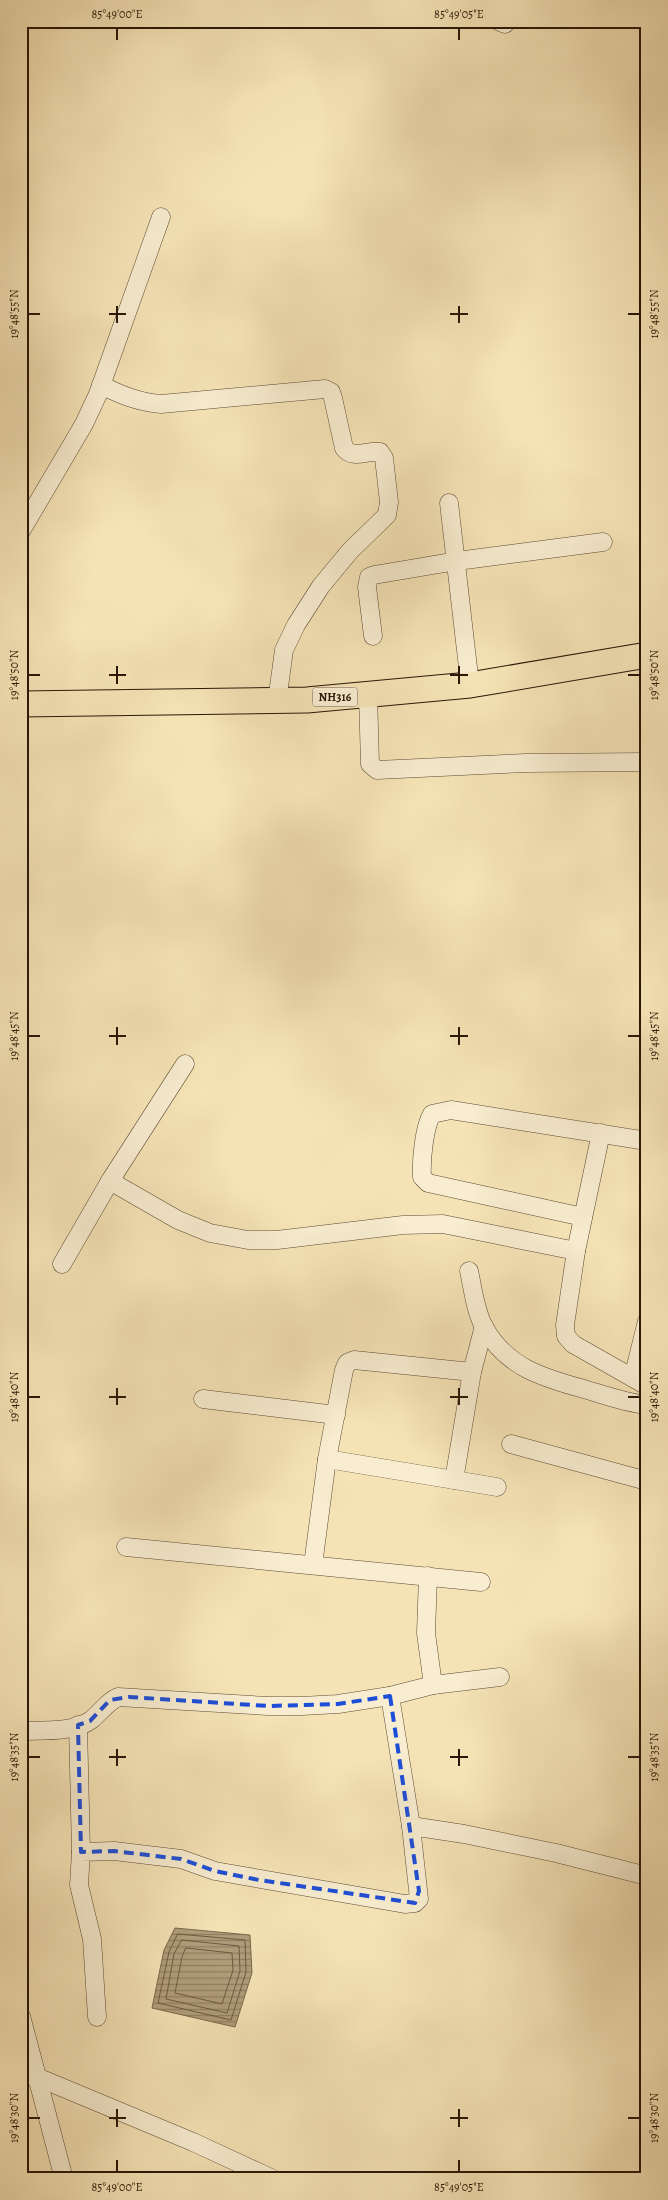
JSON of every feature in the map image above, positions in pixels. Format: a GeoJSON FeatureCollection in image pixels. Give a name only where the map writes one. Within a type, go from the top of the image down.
{"type":"FeatureCollection","features":[{"type":"Feature","properties":{"kind":"highway","name":"NH316"},"geometry":{"type":"LineString","coordinates":[[21,704],[307,700],[470,685],[646,655]]}},
{"type":"Feature","properties":{"kind":"street"},"geometry":{"type":"LineString","coordinates":[[21,531],[84,424],[101,385],[161,217]]}},
{"type":"Feature","properties":{"kind":"street"},"geometry":{"type":"LineString","coordinates":[[101,385],[126,397],[161,404],[325,389],[331,392],[344,448],[348,453],[353,455],[374,451],[380,452],[384,458],[389,502],[387,515],[350,551],[321,586],[296,626],[284,650],[277,700]]}},
{"type":"Feature","properties":{"kind":"street"},"geometry":{"type":"LineString","coordinates":[[449,503],[470,685]]}},
{"type":"Feature","properties":{"kind":"street"},"geometry":{"type":"LineString","coordinates":[[373,636],[367,587],[369,578],[384,573],[457,561],[602,542]]}},
{"type":"Feature","properties":{"kind":"street"},"geometry":{"type":"LineString","coordinates":[[646,655],[647,664]]}},
{"type":"Feature","properties":{"kind":"street"},"geometry":{"type":"LineString","coordinates":[[368,694],[370,764],[377,770],[516,763],[647,762]]}},
{"type":"Feature","properties":{"kind":"street"},"geometry":{"type":"LineString","coordinates":[[62,1264],[110,1181],[185,1064]]}},
{"type":"Feature","properties":{"kind":"street"},"geometry":{"type":"LineString","coordinates":[[583,1217],[428,1183],[422,1177],[421,1167],[428,1120],[432,1114],[451,1110],[647,1142]]}},
{"type":"Feature","properties":{"kind":"street"},"geometry":{"type":"LineString","coordinates":[[601,1134],[576,1251],[565,1325],[566,1336],[572,1344],[640,1382],[647,1322]]}},
{"type":"Feature","properties":{"kind":"street"},"geometry":{"type":"LineString","coordinates":[[110,1181],[178,1220],[210,1233],[248,1240],[277,1240],[403,1225],[443,1224],[576,1251]]}},
{"type":"Feature","properties":{"kind":"street"},"geometry":{"type":"LineString","coordinates":[[469,1271],[484,1326],[494,1342],[509,1357],[530,1372],[558,1382],[647,1405]]}},
{"type":"Feature","properties":{"kind":"street"},"geometry":{"type":"LineString","coordinates":[[454,1480],[472,1372],[484,1326]]}},
{"type":"Feature","properties":{"kind":"street"},"geometry":{"type":"LineString","coordinates":[[313,1565],[327,1459],[344,1370],[347,1363],[354,1360],[472,1372]]}},
{"type":"Feature","properties":{"kind":"street"},"geometry":{"type":"LineString","coordinates":[[203,1399],[336,1415]]}},
{"type":"Feature","properties":{"kind":"street"},"geometry":{"type":"LineString","coordinates":[[511,1444],[647,1481]]}},
{"type":"Feature","properties":{"kind":"street"},"geometry":{"type":"LineString","coordinates":[[327,1459],[497,1488]]}},
{"type":"Feature","properties":{"kind":"street"},"geometry":{"type":"LineString","coordinates":[[126,1547],[481,1582]]}},
{"type":"Feature","properties":{"kind":"street"},"geometry":{"type":"LineString","coordinates":[[428,1576],[426,1633],[433,1685]]}},
{"type":"Feature","properties":{"kind":"street"},"geometry":{"type":"LineString","coordinates":[[21,1730],[64,1728],[90,1721],[110,1700],[118,1697],[268,1706],[302,1706],[338,1704],[390,1696],[433,1685],[500,1677]]}},
{"type":"Feature","properties":{"kind":"street"},"geometry":{"type":"LineString","coordinates":[[81,1852],[114,1851],[181,1859],[215,1871],[405,1904],[415,1903],[419,1899],[411,1826],[390,1696]]}},
{"type":"Feature","properties":{"kind":"street"},"geometry":{"type":"LineString","coordinates":[[78,1725],[80,1885],[92,1939],[97,2017]]}},
{"type":"Feature","properties":{"kind":"street"},"geometry":{"type":"LineString","coordinates":[[411,1826],[464,1834],[556,1853],[647,1876]]}},
{"type":"Feature","properties":{"kind":"street"},"geometry":{"type":"LineString","coordinates":[[21,2016],[29,2075],[64,2179]]}},
{"type":"Feature","properties":{"kind":"street"},"geometry":{"type":"LineString","coordinates":[[29,2075],[192,2142],[273,2179]]}},
{"type":"Feature","properties":{"kind":"highlighted area"},"geometry":{"type":"Polygon","coordinates":[[[390,1696],[419,1891],[415,1903],[259,1880],[215,1871],[181,1859],[114,1851],[81,1852],[78,1725],[90,1721],[110,1700],[129,1697],[268,1706],[338,1704],[390,1696]]]}},
{"type":"Feature","properties":{"kind":"water"},"geometry":{"type":"Polygon","coordinates":[[[175,1928],[250,1935],[252,1973],[235,2027],[152,2008],[164,1950],[175,1928]]]}}]}
